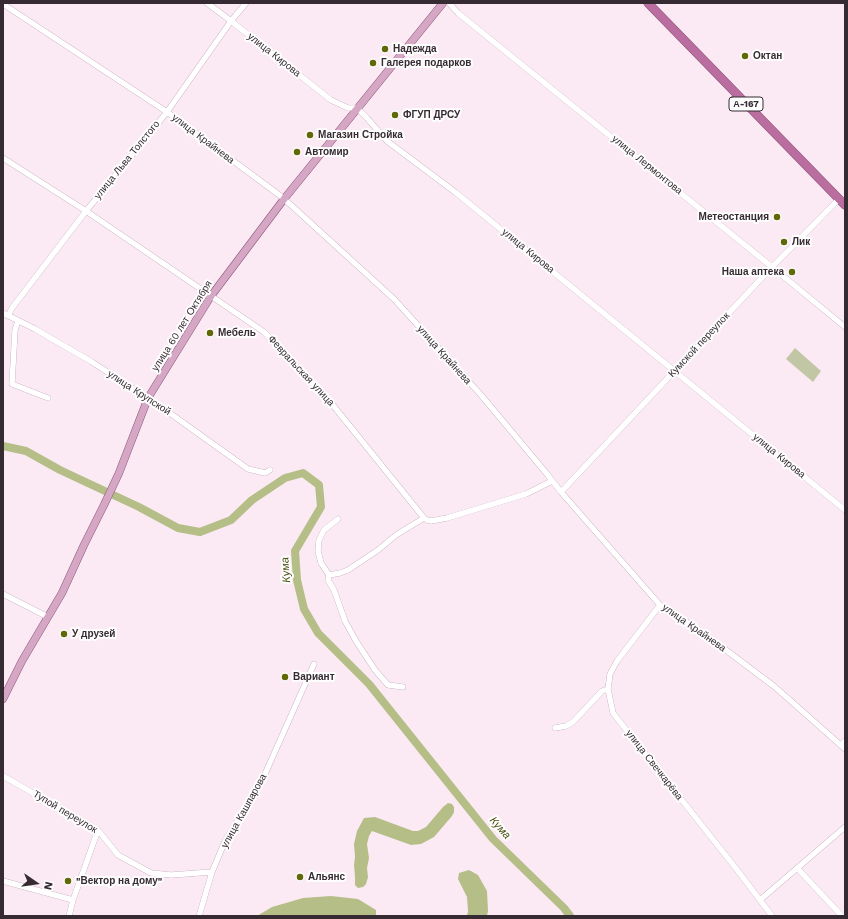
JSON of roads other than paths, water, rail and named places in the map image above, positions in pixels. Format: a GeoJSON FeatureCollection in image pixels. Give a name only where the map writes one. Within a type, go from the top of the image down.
{"type":"FeatureCollection","features":[{"type":"Feature","properties":{"kind":"highway","name":"А-167"},"geometry":{"type":"LineString","coordinates":[[648,3],[845,205]]}},
{"type":"Feature","properties":{"kind":"main road","name":"улица 60 лет Октября"},"geometry":{"type":"LineString","coordinates":[[3,699],[22,661],[62,593],[119,473],[148,398],[211,296],[284,199],[443,3]]}},
{"type":"Feature","properties":{"kind":"street","name":"улица Кирова"},"geometry":{"type":"LineString","coordinates":[[207,3],[332,100],[348,108],[357,108],[387,140],[455,192],[845,510]]}},
{"type":"Feature","properties":{"kind":"street","name":"улица Льва Толстого"},"geometry":{"type":"LineString","coordinates":[[6,315],[86,211],[167,112],[231,21],[246,3]]}},
{"type":"Feature","properties":{"kind":"street","name":"улица Лермонтова"},"geometry":{"type":"LineString","coordinates":[[449,3],[464,18],[845,327]]}},
{"type":"Feature","properties":{"kind":"street","name":"улица Крайнева"},"geometry":{"type":"LineString","coordinates":[[3,4],[167,112],[284,199],[394,299],[481,395],[561,492],[660,605],[702,632],[775,687],[844,745]]}},
{"type":"Feature","properties":{"kind":"street","name":"Февральская улица"},"geometry":{"type":"LineString","coordinates":[[3,158],[86,211],[264,332],[332,404],[424,518],[431,521],[447,518],[526,494],[552,481]]}},
{"type":"Feature","properties":{"kind":"street","name":"Кумской переулок"},"geometry":{"type":"LineString","coordinates":[[561,492],[772,267],[839,199]]}},
{"type":"Feature","properties":{"kind":"street","name":"улица Крупской"},"geometry":{"type":"LineString","coordinates":[[6,315],[92,362],[148,398],[248,469],[265,473],[270,470]]}},
{"type":"Feature","properties":{"kind":"street"},"geometry":{"type":"LineString","coordinates":[[18,321],[15,330],[12,384],[48,398]]}},
{"type":"Feature","properties":{"kind":"street"},"geometry":{"type":"LineString","coordinates":[[329,575],[348,570],[378,550],[396,535],[424,518]]}},
{"type":"Feature","properties":{"kind":"street"},"geometry":{"type":"LineString","coordinates":[[338,519],[324,530],[319,540],[318,551],[321,563],[329,575],[328,580],[334,590],[345,621],[375,670],[388,685],[403,687]]}},
{"type":"Feature","properties":{"kind":"street"},"geometry":{"type":"LineString","coordinates":[[3,594],[48,617]]}},
{"type":"Feature","properties":{"kind":"street","name":"улица Свечкарёва"},"geometry":{"type":"LineString","coordinates":[[660,605],[617,660],[610,674],[608,690],[613,713],[734,865],[772,916]]}},
{"type":"Feature","properties":{"kind":"street","name":"улица Кашпарова"},"geometry":{"type":"LineString","coordinates":[[199,916],[212,872],[225,841],[261,783],[314,664]]}},
{"type":"Feature","properties":{"kind":"street"},"geometry":{"type":"LineString","coordinates":[[555,728],[566,726],[573,722],[602,691],[608,690]]}},
{"type":"Feature","properties":{"kind":"street","name":"Тупой переулок"},"geometry":{"type":"LineString","coordinates":[[3,776],[98,830],[118,856],[151,873],[171,875],[212,872]]}},
{"type":"Feature","properties":{"kind":"street"},"geometry":{"type":"LineString","coordinates":[[760,900],[845,827]]}},
{"type":"Feature","properties":{"kind":"street"},"geometry":{"type":"LineString","coordinates":[[70,916],[73,900],[98,830]]}},
{"type":"Feature","properties":{"kind":"street"},"geometry":{"type":"LineString","coordinates":[[797,868],[843,914]]}},
{"type":"Feature","properties":{"kind":"street"},"geometry":{"type":"LineString","coordinates":[[3,881],[73,900]]}},
{"type":"Feature","properties":{"kind":"waterway","name":"Кума"},"geometry":{"type":"LineString","coordinates":[[3,446],[26,451],[60,470],[139,507],[178,528],[200,532],[231,520],[252,500],[285,478],[303,473],[319,485],[321,507],[295,551],[297,580],[304,609],[318,633],[369,684],[493,839],[564,908],[570,916]]}},
{"type":"Feature","properties":{"kind":"place","name":"Надежда"},"geometry":{"type":"Point","coordinates":[385,49]}},
{"type":"Feature","properties":{"kind":"place","name":"Октан"},"geometry":{"type":"Point","coordinates":[745,56]}},
{"type":"Feature","properties":{"kind":"place","name":"Галерея подарков"},"geometry":{"type":"Point","coordinates":[373,63]}},
{"type":"Feature","properties":{"kind":"place","name":"ФГУП ДРСУ"},"geometry":{"type":"Point","coordinates":[395,115]}},
{"type":"Feature","properties":{"kind":"place","name":"Магазин Стройка"},"geometry":{"type":"Point","coordinates":[310,135]}},
{"type":"Feature","properties":{"kind":"place","name":"Автомир"},"geometry":{"type":"Point","coordinates":[297,152]}},
{"type":"Feature","properties":{"kind":"place","name":"Метеостанция"},"geometry":{"type":"Point","coordinates":[777,217]}},
{"type":"Feature","properties":{"kind":"place","name":"Лик"},"geometry":{"type":"Point","coordinates":[784,242]}},
{"type":"Feature","properties":{"kind":"place","name":"Наша аптека"},"geometry":{"type":"Point","coordinates":[792,272]}},
{"type":"Feature","properties":{"kind":"place","name":"Мебель"},"geometry":{"type":"Point","coordinates":[210,333]}},
{"type":"Feature","properties":{"kind":"place","name":"У друзей"},"geometry":{"type":"Point","coordinates":[64,634]}},
{"type":"Feature","properties":{"kind":"place","name":"Вариант"},"geometry":{"type":"Point","coordinates":[285,677]}},
{"type":"Feature","properties":{"kind":"place","name":"Альянс"},"geometry":{"type":"Point","coordinates":[300,877]}},
{"type":"Feature","properties":{"kind":"place","name":"\"Вектор на дому\""},"geometry":{"type":"Point","coordinates":[68,881]}}]}
